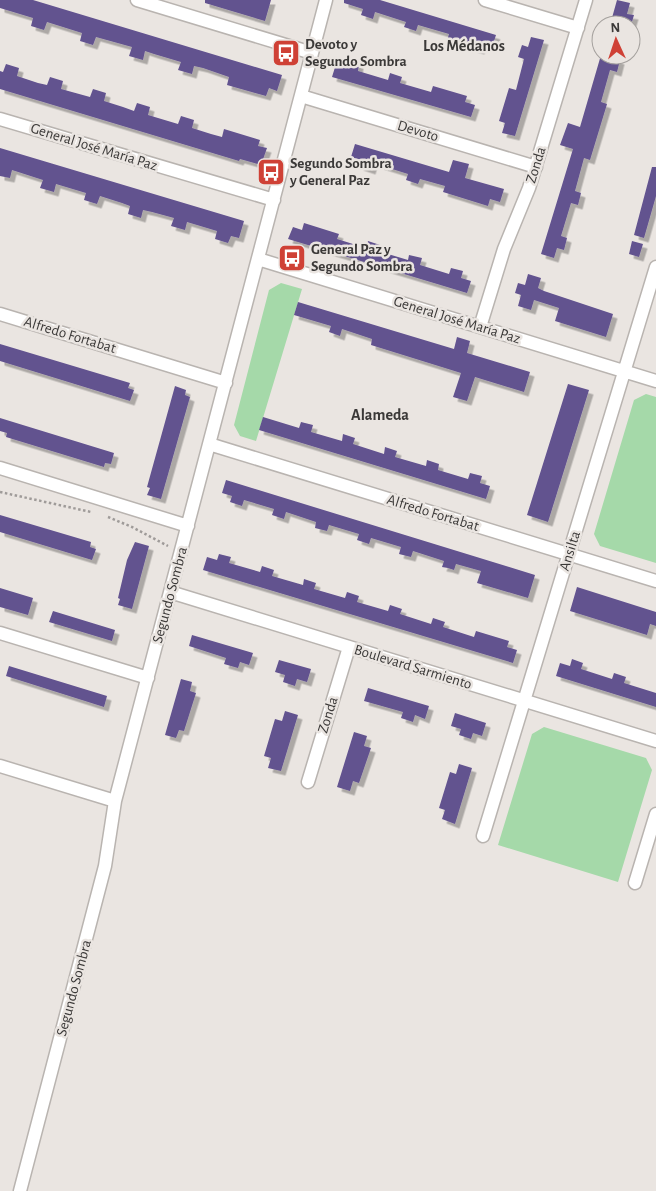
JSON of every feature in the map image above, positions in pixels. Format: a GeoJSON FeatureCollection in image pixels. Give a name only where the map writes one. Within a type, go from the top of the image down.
{"type":"FeatureCollection","features":[{"type":"Feature","properties":{"kind":"street"},"geometry":{"type":"LineString","coordinates":[[137,0],[312,53]]}},
{"type":"Feature","properties":{"kind":"street","name":"Segundo Sombra"},"geometry":{"type":"LineString","coordinates":[[20,1191],[106,866],[115,801],[326,0]]}},
{"type":"Feature","properties":{"kind":"street"},"geometry":{"type":"LineString","coordinates":[[485,0],[578,28]]}},
{"type":"Feature","properties":{"kind":"street","name":"Zonda"},"geometry":{"type":"LineString","coordinates":[[480,327],[504,249],[536,167],[586,0]]}},
{"type":"Feature","properties":{"kind":"street","name":"Devoto"},"geometry":{"type":"LineString","coordinates":[[301,96],[536,167]]}},
{"type":"Feature","properties":{"kind":"street","name":"General José María Paz"},"geometry":{"type":"LineString","coordinates":[[0,119],[274,200]]}},
{"type":"Feature","properties":{"kind":"street","name":"General José María Paz"},"geometry":{"type":"LineString","coordinates":[[258,259],[656,381]]}},
{"type":"Feature","properties":{"kind":"street","name":"Ansilta"},"geometry":{"type":"LineString","coordinates":[[484,836],[656,267]]}},
{"type":"Feature","properties":{"kind":"street","name":"Alfredo Fortabat"},"geometry":{"type":"LineString","coordinates":[[0,314],[226,383]]}},
{"type":"Feature","properties":{"kind":"street","name":"Alfredo Fortabat"},"geometry":{"type":"LineString","coordinates":[[209,444],[656,581]]}},
{"type":"Feature","properties":{"kind":"street"},"geometry":{"type":"LineString","coordinates":[[0,468],[188,526]]}},
{"type":"Feature","properties":{"kind":"street","name":"Boulevard Sarmiento"},"geometry":{"type":"LineString","coordinates":[[170,592],[656,741]]}},
{"type":"Feature","properties":{"kind":"street"},"geometry":{"type":"LineString","coordinates":[[0,633],[148,678]]}},
{"type":"Feature","properties":{"kind":"street","name":"Zonda"},"geometry":{"type":"LineString","coordinates":[[308,782],[349,647]]}},
{"type":"Feature","properties":{"kind":"street"},"geometry":{"type":"LineString","coordinates":[[0,766],[115,801]]}},
{"type":"Feature","properties":{"kind":"street"},"geometry":{"type":"LineString","coordinates":[[635,883],[656,814]]}},
{"type":"Feature","properties":{"kind":"path"},"geometry":{"type":"LineString","coordinates":[[0,492],[93,512]]}},
{"type":"Feature","properties":{"kind":"path"},"geometry":{"type":"LineString","coordinates":[[100,515],[132,527],[166,546],[182,550]]}},
{"type":"Feature","properties":{"kind":"green space"},"geometry":{"type":"Polygon","coordinates":[[[281,283],[302,289],[256,441],[240,436],[234,425],[269,290],[281,283]]]}},
{"type":"Feature","properties":{"kind":"green space"},"geometry":{"type":"Polygon","coordinates":[[[646,394],[656,397],[656,563],[600,546],[594,534],[634,400],[646,394]]]}},
{"type":"Feature","properties":{"kind":"green space"},"geometry":{"type":"Polygon","coordinates":[[[544,727],[646,758],[652,770],[618,882],[498,845],[532,734],[544,727]]]}},
{"type":"Feature","properties":{"kind":"building"},"geometry":{"type":"Polygon","coordinates":[[[0,0],[33,0],[282,75],[277,91],[269,88],[266,96],[227,85],[229,77],[203,68],[194,66],[192,74],[178,70],[181,62],[145,51],[143,60],[129,56],[132,47],[96,37],[93,45],[80,41],[82,33],[47,22],[44,30],[31,26],[33,18],[0,8],[0,0]]]}},
{"type":"Feature","properties":{"kind":"building"},"geometry":{"type":"Polygon","coordinates":[[[205,0],[271,0],[265,21],[205,3],[205,0]]]}},
{"type":"Feature","properties":{"kind":"building"},"geometry":{"type":"Polygon","coordinates":[[[344,0],[380,0],[496,35],[492,47],[482,44],[480,50],[447,41],[449,34],[418,25],[416,31],[404,27],[406,22],[375,12],[373,19],[361,15],[363,9],[344,3],[344,0]]]}},
{"type":"Feature","properties":{"kind":"building"},"geometry":{"type":"Polygon","coordinates":[[[617,0],[630,3],[627,14],[634,15],[613,15],[617,0]]]}},
{"type":"Feature","properties":{"kind":"building"},"geometry":{"type":"Polygon","coordinates":[[[531,37],[544,40],[515,136],[502,133],[505,123],[499,121],[509,88],[516,90],[524,59],[518,57],[522,45],[528,47],[531,37]]]}},
{"type":"Feature","properties":{"kind":"building"},"geometry":{"type":"Polygon","coordinates":[[[347,60],[359,64],[358,71],[388,80],[390,73],[402,77],[400,83],[431,92],[433,86],[467,96],[465,102],[475,105],[471,117],[332,77],[336,64],[346,67],[347,60]]]}},
{"type":"Feature","properties":{"kind":"building"},"geometry":{"type":"Polygon","coordinates":[[[6,64],[19,68],[17,76],[38,83],[47,85],[50,77],[63,81],[61,89],[90,97],[93,89],[106,93],[104,101],[134,111],[137,103],[150,107],[148,115],[178,124],[181,116],[194,120],[192,128],[211,134],[222,137],[224,129],[260,140],[258,146],[267,148],[261,165],[240,159],[239,161],[0,89],[0,71],[3,72],[6,64]]]}},
{"type":"Feature","properties":{"kind":"building"},"geometry":{"type":"Polygon","coordinates":[[[598,65],[619,65],[617,72],[610,70],[601,102],[607,104],[590,160],[584,158],[575,191],[581,193],[578,205],[571,203],[561,236],[567,238],[564,250],[557,248],[554,258],[541,254],[573,149],[560,145],[568,123],[580,127],[598,65]]]}},
{"type":"Feature","properties":{"kind":"building"},"geometry":{"type":"Polygon","coordinates":[[[355,144],[449,172],[453,160],[469,164],[465,178],[504,189],[500,202],[490,199],[488,206],[443,192],[445,186],[420,179],[418,184],[406,180],[408,174],[373,163],[371,170],[359,166],[361,160],[351,157],[355,144]]]}},
{"type":"Feature","properties":{"kind":"building"},"geometry":{"type":"Polygon","coordinates":[[[0,148],[244,221],[239,238],[231,236],[228,243],[215,239],[217,231],[187,222],[185,230],[171,226],[174,218],[143,210],[141,218],[128,214],[130,206],[100,196],[97,204],[84,200],[86,193],[56,184],[54,192],[40,188],[43,180],[12,170],[10,178],[0,176],[0,148]]]}},
{"type":"Feature","properties":{"kind":"building"},"geometry":{"type":"Polygon","coordinates":[[[652,167],[656,167],[656,196],[644,238],[634,235],[652,167]]]}},
{"type":"Feature","properties":{"kind":"building"},"geometry":{"type":"Polygon","coordinates":[[[304,223],[339,234],[337,239],[366,248],[368,241],[380,245],[378,251],[408,260],[409,255],[422,258],[420,265],[449,274],[451,268],[463,271],[461,278],[471,281],[467,293],[288,239],[293,227],[302,230],[304,223]]]}},
{"type":"Feature","properties":{"kind":"building"},"geometry":{"type":"Polygon","coordinates":[[[632,241],[643,244],[639,257],[629,254],[632,241]]]}},
{"type":"Feature","properties":{"kind":"building"},"geometry":{"type":"Polygon","coordinates":[[[528,274],[541,278],[538,288],[544,291],[613,314],[606,337],[555,321],[559,308],[534,300],[531,310],[518,306],[521,295],[515,293],[518,283],[525,285],[528,274]]]}},
{"type":"Feature","properties":{"kind":"building"},"geometry":{"type":"Polygon","coordinates":[[[298,302],[454,349],[457,337],[470,341],[467,353],[530,372],[524,392],[475,377],[467,401],[453,397],[461,373],[371,345],[372,339],[342,329],[340,336],[329,332],[331,326],[294,315],[298,302]]]}},
{"type":"Feature","properties":{"kind":"building"},"geometry":{"type":"Polygon","coordinates":[[[0,344],[130,383],[128,388],[134,390],[130,401],[0,361],[0,344]]]}},
{"type":"Feature","properties":{"kind":"building"},"geometry":{"type":"Polygon","coordinates":[[[568,384],[589,390],[548,522],[527,515],[568,384]]]}},
{"type":"Feature","properties":{"kind":"building"},"geometry":{"type":"Polygon","coordinates":[[[175,386],[186,390],[185,395],[190,397],[161,499],[147,495],[150,488],[147,487],[175,386]]]}},
{"type":"Feature","properties":{"kind":"building"},"geometry":{"type":"Polygon","coordinates":[[[263,417],[299,428],[301,422],[313,425],[311,432],[342,441],[343,434],[355,438],[353,444],[384,454],[385,447],[397,451],[395,457],[426,466],[427,460],[439,464],[438,470],[468,479],[470,473],[482,476],[480,483],[490,486],[486,499],[259,430],[263,417]]]}},
{"type":"Feature","properties":{"kind":"building"},"geometry":{"type":"Polygon","coordinates":[[[0,418],[114,453],[111,464],[105,463],[104,467],[6,437],[7,433],[0,431],[0,418]]]}},
{"type":"Feature","properties":{"kind":"building"},"geometry":{"type":"Polygon","coordinates":[[[226,480],[535,575],[528,598],[477,583],[481,571],[456,564],[454,570],[442,567],[444,561],[413,551],[411,557],[399,554],[401,547],[371,538],[369,544],[357,540],[359,534],[329,525],[327,531],[315,528],[316,522],[286,512],[284,519],[272,515],[274,509],[244,500],[242,506],[230,502],[232,496],[222,493],[226,480]]]}},
{"type":"Feature","properties":{"kind":"building"},"geometry":{"type":"Polygon","coordinates":[[[0,515],[91,542],[90,547],[96,549],[92,560],[0,532],[0,515]]]}},
{"type":"Feature","properties":{"kind":"building"},"geometry":{"type":"Polygon","coordinates":[[[135,542],[149,546],[132,609],[118,605],[120,599],[118,598],[127,560],[135,542]]]}},
{"type":"Feature","properties":{"kind":"building"},"geometry":{"type":"Polygon","coordinates":[[[219,554],[231,557],[229,563],[260,572],[262,566],[274,570],[272,576],[303,585],[304,579],[316,583],[314,589],[345,598],[347,592],[359,596],[357,602],[388,611],[390,605],[402,609],[400,614],[431,624],[433,618],[445,622],[443,627],[474,637],[476,631],[509,641],[507,647],[517,650],[513,663],[203,570],[207,557],[217,560],[219,554]]]}},
{"type":"Feature","properties":{"kind":"building"},"geometry":{"type":"Polygon","coordinates":[[[577,587],[656,612],[656,626],[650,624],[647,635],[570,611],[577,587]]]}},
{"type":"Feature","properties":{"kind":"building"},"geometry":{"type":"Polygon","coordinates":[[[0,588],[33,598],[28,615],[0,607],[0,588]]]}},
{"type":"Feature","properties":{"kind":"building"},"geometry":{"type":"Polygon","coordinates":[[[53,611],[115,630],[112,641],[49,622],[53,611]]]}},
{"type":"Feature","properties":{"kind":"building"},"geometry":{"type":"Polygon","coordinates":[[[192,635],[253,653],[249,665],[240,662],[238,668],[224,664],[226,658],[189,646],[192,635]]]}},
{"type":"Feature","properties":{"kind":"building"},"geometry":{"type":"Polygon","coordinates":[[[572,659],[583,663],[581,669],[612,679],[614,673],[626,677],[624,683],[656,693],[656,707],[556,676],[560,663],[570,666],[572,659]]]}},
{"type":"Feature","properties":{"kind":"building"},"geometry":{"type":"Polygon","coordinates":[[[279,660],[311,669],[307,682],[297,679],[295,686],[283,682],[285,675],[275,672],[279,660]]]}},
{"type":"Feature","properties":{"kind":"building"},"geometry":{"type":"Polygon","coordinates":[[[9,666],[107,696],[104,707],[6,676],[9,666]]]}},
{"type":"Feature","properties":{"kind":"building"},"geometry":{"type":"Polygon","coordinates":[[[181,679],[192,682],[190,691],[196,693],[184,731],[179,730],[176,738],[165,735],[181,679]]]}},
{"type":"Feature","properties":{"kind":"building"},"geometry":{"type":"Polygon","coordinates":[[[368,688],[429,706],[425,719],[415,715],[413,722],[401,718],[403,712],[364,701],[368,688]]]}},
{"type":"Feature","properties":{"kind":"building"},"geometry":{"type":"Polygon","coordinates":[[[285,711],[298,715],[281,771],[268,768],[271,758],[264,756],[275,719],[282,721],[285,711]]]}},
{"type":"Feature","properties":{"kind":"building"},"geometry":{"type":"Polygon","coordinates":[[[455,713],[486,723],[482,736],[473,733],[471,739],[459,735],[461,729],[451,726],[455,713]]]}},
{"type":"Feature","properties":{"kind":"building"},"geometry":{"type":"Polygon","coordinates":[[[354,732],[367,736],[364,746],[371,748],[359,783],[353,781],[350,791],[337,787],[354,732]]]}},
{"type":"Feature","properties":{"kind":"building"},"geometry":{"type":"Polygon","coordinates":[[[459,764],[472,768],[455,824],[442,819],[445,810],[439,808],[450,772],[456,774],[459,764]]]}},
{"type":"Feature","properties":{"kind":"place","name":"Devoto y Segundo Sombra"},"geometry":{"type":"Point","coordinates":[286,53]}},
{"type":"Feature","properties":{"kind":"place","name":"Segundo Sombra y General Paz"},"geometry":{"type":"Point","coordinates":[271,172]}},
{"type":"Feature","properties":{"kind":"place","name":"General Paz y Segundo Sombra"},"geometry":{"type":"Point","coordinates":[292,258]}},
{"type":"Feature","properties":{"kind":"district","name":"Los Médanos"},"geometry":{"type":"Point","coordinates":[464,46]}},
{"type":"Feature","properties":{"kind":"district","name":"Alameda"},"geometry":{"type":"Point","coordinates":[380,415]}}]}
